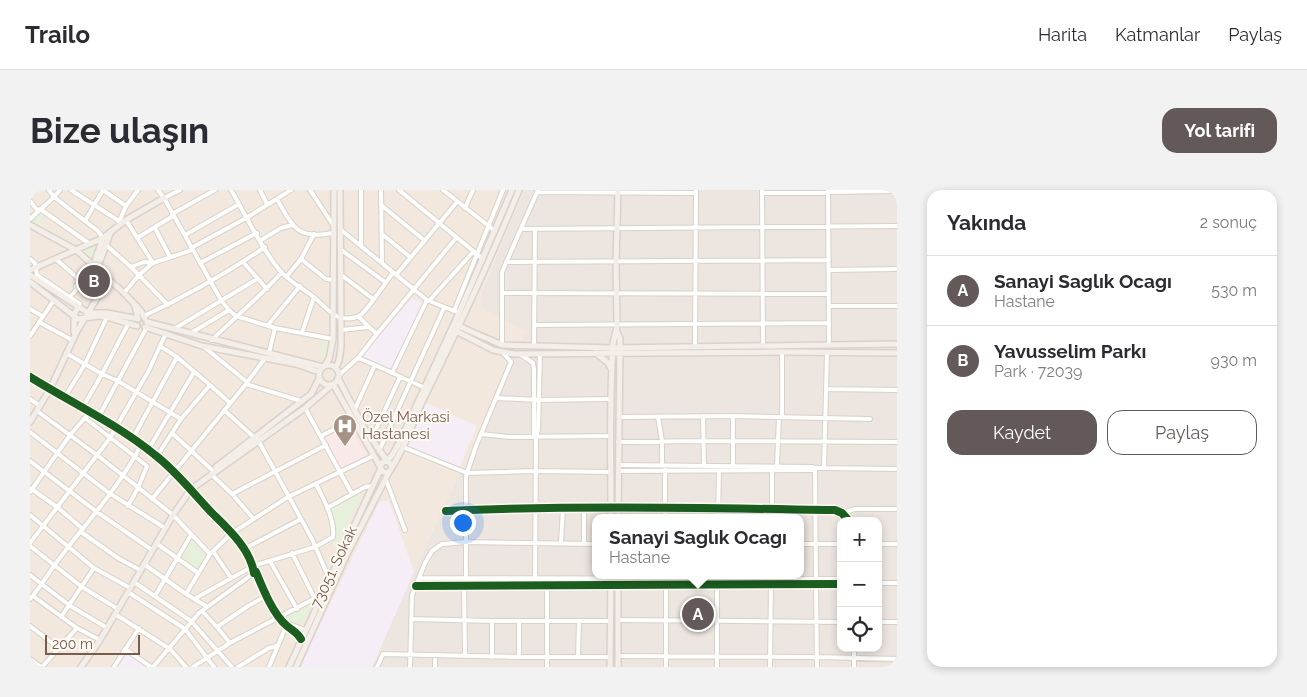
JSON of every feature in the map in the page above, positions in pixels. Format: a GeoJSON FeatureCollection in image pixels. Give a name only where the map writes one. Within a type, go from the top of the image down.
{"type":"FeatureCollection","features":[{"type":"Feature","properties":{"kind":"main road"},"geometry":{"type":"LineString","coordinates":[[334,190],[336,230],[340,249],[341,318],[341,346],[336,367],[338,376],[371,440],[391,464],[391,469]]}},
{"type":"Feature","properties":{"kind":"main road"},"geometry":{"type":"LineString","coordinates":[[81,667],[100,640],[165,528],[193,485],[256,439],[312,394],[320,379],[322,368],[330,359],[333,338],[336,230],[340,190]]}},
{"type":"Feature","properties":{"kind":"main road"},"geometry":{"type":"LineString","coordinates":[[486,339],[467,326],[462,315],[512,190]]}},
{"type":"Feature","properties":{"kind":"main road"},"geometry":{"type":"LineString","coordinates":[[381,468],[381,464],[387,461],[394,452],[456,328],[519,190]]}},
{"type":"Feature","properties":{"kind":"main road"},"geometry":{"type":"LineString","coordinates":[[611,514],[611,399],[613,350],[617,324],[618,191]]}},
{"type":"Feature","properties":{"kind":"main road"},"geometry":{"type":"LineString","coordinates":[[95,268],[110,234],[118,224],[164,198]]}},
{"type":"Feature","properties":{"kind":"main road"},"geometry":{"type":"LineString","coordinates":[[30,225],[76,250],[124,293],[146,322],[166,334],[202,346],[296,364],[322,368],[331,365],[336,367]]}},
{"type":"Feature","properties":{"kind":"main road"},"geometry":{"type":"LineString","coordinates":[[30,270],[56,260],[110,234]]}},
{"type":"Feature","properties":{"kind":"main road"},"geometry":{"type":"LineString","coordinates":[[95,268],[103,238]]}},
{"type":"Feature","properties":{"kind":"main road"},"geometry":{"type":"LineString","coordinates":[[30,275],[78,307],[86,315],[107,317],[128,324],[146,322],[322,368]]}},
{"type":"Feature","properties":{"kind":"main road"},"geometry":{"type":"LineString","coordinates":[[30,421],[50,389],[66,352],[86,315],[108,280]]}},
{"type":"Feature","properties":{"kind":"main road"},"geometry":{"type":"LineString","coordinates":[[30,282],[78,318],[86,315],[107,313],[138,323]]}},
{"type":"Feature","properties":{"kind":"main road"},"geometry":{"type":"LineString","coordinates":[[133,303],[138,312],[138,323],[141,329],[146,322]]}},
{"type":"Feature","properties":{"kind":"main road"},"geometry":{"type":"LineString","coordinates":[[73,339],[74,315],[78,307]]}},
{"type":"Feature","properties":{"kind":"main road"},"geometry":{"type":"LineString","coordinates":[[456,328],[502,345],[603,348],[613,350]]}},
{"type":"Feature","properties":{"kind":"main road"},"geometry":{"type":"LineString","coordinates":[[296,667],[347,554],[403,447],[452,341],[456,328]]}},
{"type":"Feature","properties":{"kind":"main road"},"geometry":{"type":"LineString","coordinates":[[456,328],[482,345]]}},
{"type":"Feature","properties":{"kind":"main road"},"geometry":{"type":"LineString","coordinates":[[615,335],[634,347]]}},
{"type":"Feature","properties":{"kind":"main road"},"geometry":{"type":"LineString","coordinates":[[603,348],[615,335]]}},
{"type":"Feature","properties":{"kind":"main road"},"geometry":{"type":"LineString","coordinates":[[452,341],[455,338],[462,337],[503,353],[520,354],[596,353],[634,347],[897,344]]}},
{"type":"Feature","properties":{"kind":"main road"},"geometry":{"type":"LineString","coordinates":[[618,514],[620,339]]}},
{"type":"Feature","properties":{"kind":"main road"},"geometry":{"type":"LineString","coordinates":[[620,350],[633,354],[897,353]]}},
{"type":"Feature","properties":{"kind":"main road"},"geometry":{"type":"LineString","coordinates":[[596,353],[612,370]]}},
{"type":"Feature","properties":{"kind":"main road"},"geometry":{"type":"LineString","coordinates":[[619,374],[623,359],[633,354]]}},
{"type":"Feature","properties":{"kind":"main road"},"geometry":{"type":"LineString","coordinates":[[256,439],[305,408],[333,384],[338,376]]}},
{"type":"Feature","properties":{"kind":"main road"},"geometry":{"type":"LineString","coordinates":[[320,379],[324,384],[333,384]]}},
{"type":"Feature","properties":{"kind":"main road"},"geometry":{"type":"LineString","coordinates":[[333,384],[373,457],[384,472],[391,469]]}},
{"type":"Feature","properties":{"kind":"main road"},"geometry":{"type":"LineString","coordinates":[[380,451],[385,456],[394,452]]}},
{"type":"Feature","properties":{"kind":"main road"},"geometry":{"type":"LineString","coordinates":[[373,457],[377,468],[374,483]]}},
{"type":"Feature","properties":{"kind":"main road","name":"73051. Sokak"},"geometry":{"type":"LineString","coordinates":[[289,667],[381,468]]}},
{"type":"Feature","properties":{"kind":"main road"},"geometry":{"type":"LineString","coordinates":[[610,667],[611,580]]}},
{"type":"Feature","properties":{"kind":"main road"},"geometry":{"type":"LineString","coordinates":[[618,580],[618,667]]}},
{"type":"Feature","properties":{"kind":"street"},"geometry":{"type":"LineString","coordinates":[[49,190],[54,197],[98,231],[103,238]]}},
{"type":"Feature","properties":{"kind":"street"},"geometry":{"type":"LineString","coordinates":[[30,218],[60,190]]}},
{"type":"Feature","properties":{"kind":"street"},"geometry":{"type":"LineString","coordinates":[[71,190],[118,224],[126,206],[138,190]]}},
{"type":"Feature","properties":{"kind":"street"},"geometry":{"type":"LineString","coordinates":[[85,221],[103,190],[126,206]]}},
{"type":"Feature","properties":{"kind":"street"},"geometry":{"type":"LineString","coordinates":[[158,190],[221,300],[236,316],[275,328],[333,338]]}},
{"type":"Feature","properties":{"kind":"street"},"geometry":{"type":"LineString","coordinates":[[164,198],[180,190]]}},
{"type":"Feature","properties":{"kind":"street"},"geometry":{"type":"LineString","coordinates":[[136,238],[215,190]]}},
{"type":"Feature","properties":{"kind":"street"},"geometry":{"type":"LineString","coordinates":[[230,190],[282,272],[314,297],[334,316],[341,318],[359,317],[368,308],[385,282],[410,257],[457,202]]}},
{"type":"Feature","properties":{"kind":"street"},"geometry":{"type":"LineString","coordinates":[[260,190],[267,204]]}},
{"type":"Feature","properties":{"kind":"street"},"geometry":{"type":"LineString","coordinates":[[124,293],[152,263],[192,249],[248,217],[277,199],[286,191],[291,190]]}},
{"type":"Feature","properties":{"kind":"street"},"geometry":{"type":"LineString","coordinates":[[310,190],[336,230],[361,245],[428,300],[462,315]]}},
{"type":"Feature","properties":{"kind":"street"},"geometry":{"type":"LineString","coordinates":[[361,245],[362,190]]}},
{"type":"Feature","properties":{"kind":"street"},"geometry":{"type":"LineString","coordinates":[[381,190],[382,263]]}},
{"type":"Feature","properties":{"kind":"street"},"geometry":{"type":"LineString","coordinates":[[399,190],[439,222],[474,254],[483,259]]}},
{"type":"Feature","properties":{"kind":"street"},"geometry":{"type":"LineString","coordinates":[[444,190],[495,231]]}},
{"type":"Feature","properties":{"kind":"street"},"geometry":{"type":"LineString","coordinates":[[465,208],[473,190]]}},
{"type":"Feature","properties":{"kind":"street"},"geometry":{"type":"LineString","coordinates":[[454,311],[474,254],[503,190]]}},
{"type":"Feature","properties":{"kind":"street"},"geometry":{"type":"LineString","coordinates":[[502,345],[502,272],[538,191],[696,191],[696,346]]}},
{"type":"Feature","properties":{"kind":"street"},"geometry":{"type":"LineString","coordinates":[[828,191],[829,344]]}},
{"type":"Feature","properties":{"kind":"street"},"geometry":{"type":"LineString","coordinates":[[762,346],[762,192],[897,191]]}},
{"type":"Feature","properties":{"kind":"street"},"geometry":{"type":"LineString","coordinates":[[277,199],[293,225],[301,233],[314,234],[336,230]]}},
{"type":"Feature","properties":{"kind":"street"},"geometry":{"type":"LineString","coordinates":[[30,201],[39,210],[90,244]]}},
{"type":"Feature","properties":{"kind":"street"},"geometry":{"type":"LineString","coordinates":[[185,235],[239,204]]}},
{"type":"Feature","properties":{"kind":"street"},"geometry":{"type":"LineString","coordinates":[[382,205],[424,240]]}},
{"type":"Feature","properties":{"kind":"street"},"geometry":{"type":"LineString","coordinates":[[126,220],[152,263]]}},
{"type":"Feature","properties":{"kind":"street"},"geometry":{"type":"LineString","coordinates":[[261,240],[281,228],[293,225]]}},
{"type":"Feature","properties":{"kind":"street"},"geometry":{"type":"LineString","coordinates":[[521,228],[897,226]]}},
{"type":"Feature","properties":{"kind":"street"},"geometry":{"type":"LineString","coordinates":[[155,228],[170,257]]}},
{"type":"Feature","properties":{"kind":"street"},"geometry":{"type":"LineString","coordinates":[[534,346],[535,228]]}},
{"type":"Feature","properties":{"kind":"street"},"geometry":{"type":"LineString","coordinates":[[200,263],[257,233]]}},
{"type":"Feature","properties":{"kind":"street"},"geometry":{"type":"LineString","coordinates":[[287,276],[302,259],[314,234]]}},
{"type":"Feature","properties":{"kind":"street"},"geometry":{"type":"LineString","coordinates":[[382,234],[410,257]]}},
{"type":"Feature","properties":{"kind":"street"},"geometry":{"type":"LineString","coordinates":[[338,376],[358,358],[456,238]]}},
{"type":"Feature","properties":{"kind":"street"},"geometry":{"type":"LineString","coordinates":[[106,245],[131,267],[168,305]]}},
{"type":"Feature","properties":{"kind":"street"},"geometry":{"type":"LineString","coordinates":[[99,416],[146,322],[168,305],[243,262],[265,247]]}},
{"type":"Feature","properties":{"kind":"street"},"geometry":{"type":"LineString","coordinates":[[340,249],[385,282]]}},
{"type":"Feature","properties":{"kind":"street"},"geometry":{"type":"LineString","coordinates":[[392,373],[428,300],[474,254]]}},
{"type":"Feature","properties":{"kind":"street"},"geometry":{"type":"LineString","coordinates":[[30,259],[36,263],[37,275],[80,304],[78,307]]}},
{"type":"Feature","properties":{"kind":"street"},"geometry":{"type":"LineString","coordinates":[[302,259],[326,279],[334,280]]}},
{"type":"Feature","properties":{"kind":"street"},"geometry":{"type":"LineString","coordinates":[[56,260],[98,296]]}},
{"type":"Feature","properties":{"kind":"street"},"geometry":{"type":"LineString","coordinates":[[506,262],[829,260]]}},
{"type":"Feature","properties":{"kind":"street"},"geometry":{"type":"LineString","coordinates":[[131,267],[144,262],[152,263]]}},
{"type":"Feature","properties":{"kind":"street"},"geometry":{"type":"LineString","coordinates":[[243,262],[267,289]]}},
{"type":"Feature","properties":{"kind":"street"},"geometry":{"type":"LineString","coordinates":[[69,298],[77,289],[76,286],[80,281],[95,268]]}},
{"type":"Feature","properties":{"kind":"street"},"geometry":{"type":"LineString","coordinates":[[829,270],[897,269]]}},
{"type":"Feature","properties":{"kind":"street"},"geometry":{"type":"LineString","coordinates":[[212,340],[267,289],[282,272]]}},
{"type":"Feature","properties":{"kind":"street"},"geometry":{"type":"LineString","coordinates":[[340,274],[373,299]]}},
{"type":"Feature","properties":{"kind":"street"},"geometry":{"type":"LineString","coordinates":[[174,329],[257,279]]}},
{"type":"Feature","properties":{"kind":"street"},"geometry":{"type":"LineString","coordinates":[[268,325],[300,286]]}},
{"type":"Feature","properties":{"kind":"street"},"geometry":{"type":"LineString","coordinates":[[502,293],[829,294]]}},
{"type":"Feature","properties":{"kind":"street"},"geometry":{"type":"LineString","coordinates":[[302,333],[314,297]]}},
{"type":"Feature","properties":{"kind":"street"},"geometry":{"type":"LineString","coordinates":[[30,336],[54,300]]}},
{"type":"Feature","properties":{"kind":"street"},"geometry":{"type":"LineString","coordinates":[[829,306],[897,306]]}},
{"type":"Feature","properties":{"kind":"street"},"geometry":{"type":"LineString","coordinates":[[380,451],[444,308]]}},
{"type":"Feature","properties":{"kind":"street"},"geometry":{"type":"LineString","coordinates":[[30,309],[42,316]]}},
{"type":"Feature","properties":{"kind":"street"},"geometry":{"type":"LineString","coordinates":[[189,334],[229,310]]}},
{"type":"Feature","properties":{"kind":"street"},"geometry":{"type":"LineString","coordinates":[[66,397],[86,364],[107,317]]}},
{"type":"Feature","properties":{"kind":"street"},"geometry":{"type":"LineString","coordinates":[[359,317],[377,334]]}},
{"type":"Feature","properties":{"kind":"street"},"geometry":{"type":"LineString","coordinates":[[38,322],[73,339]]}},
{"type":"Feature","properties":{"kind":"street"},"geometry":{"type":"LineString","coordinates":[[534,325],[829,323]]}},
{"type":"Feature","properties":{"kind":"street"},"geometry":{"type":"LineString","coordinates":[[83,407],[128,324]]}},
{"type":"Feature","properties":{"kind":"street"},"geometry":{"type":"LineString","coordinates":[[341,330],[369,327]]}},
{"type":"Feature","properties":{"kind":"street"},"geometry":{"type":"LineString","coordinates":[[269,353],[275,328]]}},
{"type":"Feature","properties":{"kind":"street"},"geometry":{"type":"LineString","coordinates":[[166,334],[149,370],[110,438],[30,545],[82,587],[170,649],[186,667]]}},
{"type":"Feature","properties":{"kind":"street"},"geometry":{"type":"LineString","coordinates":[[160,346],[230,403]]}},
{"type":"Feature","properties":{"kind":"street"},"geometry":{"type":"LineString","coordinates":[[202,346],[247,383],[301,401]]}},
{"type":"Feature","properties":{"kind":"street"},"geometry":{"type":"LineString","coordinates":[[66,352],[181,419]]}},
{"type":"Feature","properties":{"kind":"street"},"geometry":{"type":"LineString","coordinates":[[772,514],[772,471],[777,466],[781,417],[782,352]]}},
{"type":"Feature","properties":{"kind":"street"},"geometry":{"type":"LineString","coordinates":[[466,579],[467,473],[511,362],[503,353]]}},
{"type":"Feature","properties":{"kind":"street"},"geometry":{"type":"LineString","coordinates":[[824,468],[827,353]]}},
{"type":"Feature","properties":{"kind":"street"},"geometry":{"type":"LineString","coordinates":[[520,354],[533,363],[534,369],[538,430],[536,437],[535,579]]}},
{"type":"Feature","properties":{"kind":"street"},"geometry":{"type":"LineString","coordinates":[[536,400],[540,354]]}},
{"type":"Feature","properties":{"kind":"street"},"geometry":{"type":"LineString","coordinates":[[133,438],[177,358]]}},
{"type":"Feature","properties":{"kind":"street"},"geometry":{"type":"LineString","coordinates":[[152,498],[247,383],[265,358]]}},
{"type":"Feature","properties":{"kind":"street"},"geometry":{"type":"LineString","coordinates":[[358,358],[425,388]]}},
{"type":"Feature","properties":{"kind":"street"},"geometry":{"type":"LineString","coordinates":[[355,409],[375,365]]}},
{"type":"Feature","properties":{"kind":"street"},"geometry":{"type":"LineString","coordinates":[[148,450],[194,372]]}},
{"type":"Feature","properties":{"kind":"street"},"geometry":{"type":"LineString","coordinates":[[30,377],[91,411],[157,456],[232,533],[244,549],[266,596],[285,624],[297,632],[301,639]]}},
{"type":"Feature","properties":{"kind":"street"},"geometry":{"type":"LineString","coordinates":[[371,440],[400,377]]}},
{"type":"Feature","properties":{"kind":"street"},"geometry":{"type":"LineString","coordinates":[[157,456],[181,419],[210,385]]}},
{"type":"Feature","properties":{"kind":"street"},"geometry":{"type":"LineString","coordinates":[[826,389],[897,390]]}},
{"type":"Feature","properties":{"kind":"street"},"geometry":{"type":"LineString","coordinates":[[496,398],[536,400],[611,399]]}},
{"type":"Feature","properties":{"kind":"street"},"geometry":{"type":"LineString","coordinates":[[30,399],[70,435],[173,515],[191,535],[211,552],[231,578]]}},
{"type":"Feature","properties":{"kind":"street"},"geometry":{"type":"LineString","coordinates":[[305,408],[352,494]]}},
{"type":"Feature","properties":{"kind":"street"},"geometry":{"type":"LineString","coordinates":[[224,410],[256,439],[301,519],[329,578]]}},
{"type":"Feature","properties":{"kind":"street"},"geometry":{"type":"LineString","coordinates":[[91,411],[70,435],[46,472],[31,490],[57,507],[82,530],[118,558],[140,570]]}},
{"type":"Feature","properties":{"kind":"street"},"geometry":{"type":"LineString","coordinates":[[703,416],[704,466]]}},
{"type":"Feature","properties":{"kind":"street"},"geometry":{"type":"LineString","coordinates":[[733,416],[733,467]]}},
{"type":"Feature","properties":{"kind":"street"},"geometry":{"type":"LineString","coordinates":[[618,417],[733,416],[870,419]]}},
{"type":"Feature","properties":{"kind":"street"},"geometry":{"type":"LineString","coordinates":[[658,417],[662,441],[662,465]]}},
{"type":"Feature","properties":{"kind":"street"},"geometry":{"type":"LineString","coordinates":[[85,418],[147,466],[128,506]]}},
{"type":"Feature","properties":{"kind":"street"},"geometry":{"type":"LineString","coordinates":[[321,436],[352,420]]}},
{"type":"Feature","properties":{"kind":"street"},"geometry":{"type":"LineString","coordinates":[[30,432],[109,493],[165,528]]}},
{"type":"Feature","properties":{"kind":"street"},"geometry":{"type":"LineString","coordinates":[[172,433],[254,518]]}},
{"type":"Feature","properties":{"kind":"street"},"geometry":{"type":"LineString","coordinates":[[481,434],[536,437],[611,436]]}},
{"type":"Feature","properties":{"kind":"street"},"geometry":{"type":"LineString","coordinates":[[618,442],[897,442]]}},
{"type":"Feature","properties":{"kind":"street"},"geometry":{"type":"LineString","coordinates":[[100,640],[60,617],[32,595],[97,512],[135,457],[141,445]]}},
{"type":"Feature","properties":{"kind":"street"},"geometry":{"type":"LineString","coordinates":[[232,494],[326,445]]}},
{"type":"Feature","properties":{"kind":"street"},"geometry":{"type":"LineString","coordinates":[[403,447],[467,473],[536,471],[611,472]]}},
{"type":"Feature","properties":{"kind":"street"},"geometry":{"type":"LineString","coordinates":[[186,594],[211,552],[232,533],[288,497],[373,457]]}},
{"type":"Feature","properties":{"kind":"street"},"geometry":{"type":"LineString","coordinates":[[30,461],[97,512],[152,550]]}},
{"type":"Feature","properties":{"kind":"street"},"geometry":{"type":"LineString","coordinates":[[618,468],[662,465],[897,469]]}},
{"type":"Feature","properties":{"kind":"street"},"geometry":{"type":"LineString","coordinates":[[618,468],[719,471],[812,470],[815,468]]}},
{"type":"Feature","properties":{"kind":"street"},"geometry":{"type":"LineString","coordinates":[[815,468],[816,580]]}},
{"type":"Feature","properties":{"kind":"street"},"geometry":{"type":"LineString","coordinates":[[664,470],[665,514]]}},
{"type":"Feature","properties":{"kind":"street"},"geometry":{"type":"LineString","coordinates":[[718,514],[719,471]]}},
{"type":"Feature","properties":{"kind":"street"},"geometry":{"type":"LineString","coordinates":[[386,480],[405,530]]}},
{"type":"Feature","properties":{"kind":"street"},"geometry":{"type":"LineString","coordinates":[[328,508],[374,483]]}},
{"type":"Feature","properties":{"kind":"street"},"geometry":{"type":"LineString","coordinates":[[194,599],[253,566],[315,547],[333,537],[334,531],[328,508],[316,484]]}},
{"type":"Feature","properties":{"kind":"street"},"geometry":{"type":"LineString","coordinates":[[584,507],[584,544]]}},
{"type":"Feature","properties":{"kind":"street"},"geometry":{"type":"LineString","coordinates":[[446,511],[584,507],[772,508],[835,510],[846,517]]}},
{"type":"Feature","properties":{"kind":"street"},"geometry":{"type":"LineString","coordinates":[[561,543],[563,508]]}},
{"type":"Feature","properties":{"kind":"street"},"geometry":{"type":"LineString","coordinates":[[842,513],[855,509],[897,509]]}},
{"type":"Feature","properties":{"kind":"street"},"geometry":{"type":"LineString","coordinates":[[30,516],[94,568],[185,629],[214,667]]}},
{"type":"Feature","properties":{"kind":"street"},"geometry":{"type":"LineString","coordinates":[[244,549],[301,519]]}},
{"type":"Feature","properties":{"kind":"street"},"geometry":{"type":"LineString","coordinates":[[30,533],[36,537]]}},
{"type":"Feature","properties":{"kind":"street"},"geometry":{"type":"LineString","coordinates":[[155,596],[191,535]]}},
{"type":"Feature","properties":{"kind":"street"},"geometry":{"type":"LineString","coordinates":[[410,667],[412,595],[432,551],[438,546],[445,543],[466,542],[592,544]]}},
{"type":"Feature","properties":{"kind":"street"},"geometry":{"type":"LineString","coordinates":[[156,543],[198,573]]}},
{"type":"Feature","properties":{"kind":"street"},"geometry":{"type":"LineString","coordinates":[[804,544],[837,544]]}},
{"type":"Feature","properties":{"kind":"street"},"geometry":{"type":"LineString","coordinates":[[882,544],[897,544]]}},
{"type":"Feature","properties":{"kind":"street"},"geometry":{"type":"LineString","coordinates":[[292,553],[315,599]]}},
{"type":"Feature","properties":{"kind":"street"},"geometry":{"type":"LineString","coordinates":[[270,561],[297,609]]}},
{"type":"Feature","properties":{"kind":"street"},"geometry":{"type":"LineString","coordinates":[[144,564],[206,606]]}},
{"type":"Feature","properties":{"kind":"street"},"geometry":{"type":"LineString","coordinates":[[60,617],[94,568]]}},
{"type":"Feature","properties":{"kind":"street"},"geometry":{"type":"LineString","coordinates":[[126,650],[152,667],[170,649],[206,606],[254,573]]}},
{"type":"Feature","properties":{"kind":"street"},"geometry":{"type":"LineString","coordinates":[[30,575],[69,605],[107,628]]}},
{"type":"Feature","properties":{"kind":"street"},"geometry":{"type":"LineString","coordinates":[[419,578],[634,579]]}},
{"type":"Feature","properties":{"kind":"street"},"geometry":{"type":"LineString","coordinates":[[717,579],[717,667]]}},
{"type":"Feature","properties":{"kind":"street"},"geometry":{"type":"LineString","coordinates":[[754,579],[837,579]]}},
{"type":"Feature","properties":{"kind":"street"},"geometry":{"type":"LineString","coordinates":[[416,586],[547,586],[611,580]]}},
{"type":"Feature","properties":{"kind":"street"},"geometry":{"type":"LineString","coordinates":[[618,580],[666,584],[717,585],[772,580],[816,585],[837,584]]}},
{"type":"Feature","properties":{"kind":"street"},"geometry":{"type":"LineString","coordinates":[[770,667],[772,580]]}},
{"type":"Feature","properties":{"kind":"street"},"geometry":{"type":"LineString","coordinates":[[134,582],[191,622],[232,667]]}},
{"type":"Feature","properties":{"kind":"street"},"geometry":{"type":"LineString","coordinates":[[882,583],[897,583]]}},
{"type":"Feature","properties":{"kind":"street"},"geometry":{"type":"LineString","coordinates":[[666,584],[666,667]]}},
{"type":"Feature","properties":{"kind":"street"},"geometry":{"type":"LineString","coordinates":[[464,585],[465,655]]}},
{"type":"Feature","properties":{"kind":"street"},"geometry":{"type":"LineString","coordinates":[[816,585],[817,667]]}},
{"type":"Feature","properties":{"kind":"street"},"geometry":{"type":"LineString","coordinates":[[547,586],[547,667]]}},
{"type":"Feature","properties":{"kind":"street"},"geometry":{"type":"LineString","coordinates":[[193,667],[230,644],[321,595]]}},
{"type":"Feature","properties":{"kind":"street"},"geometry":{"type":"LineString","coordinates":[[217,627],[266,596]]}},
{"type":"Feature","properties":{"kind":"street"},"geometry":{"type":"LineString","coordinates":[[202,611],[230,644]]}},
{"type":"Feature","properties":{"kind":"street"},"geometry":{"type":"LineString","coordinates":[[412,619],[610,621]]}},
{"type":"Feature","properties":{"kind":"street"},"geometry":{"type":"LineString","coordinates":[[618,620],[837,622]]}},
{"type":"Feature","properties":{"kind":"street"},"geometry":{"type":"LineString","coordinates":[[492,621],[492,657]]}},
{"type":"Feature","properties":{"kind":"street"},"geometry":{"type":"LineString","coordinates":[[519,621],[519,658]]}},
{"type":"Feature","properties":{"kind":"street"},"geometry":{"type":"LineString","coordinates":[[578,657],[579,621]]}},
{"type":"Feature","properties":{"kind":"street"},"geometry":{"type":"LineString","coordinates":[[882,622],[897,622]]}},
{"type":"Feature","properties":{"kind":"street"},"geometry":{"type":"LineString","coordinates":[[285,624],[305,630]]}},
{"type":"Feature","properties":{"kind":"street"},"geometry":{"type":"LineString","coordinates":[[269,667],[285,624]]}},
{"type":"Feature","properties":{"kind":"street"},"geometry":{"type":"LineString","coordinates":[[30,626],[59,648]]}},
{"type":"Feature","properties":{"kind":"street"},"geometry":{"type":"LineString","coordinates":[[30,659],[40,667],[77,628]]}},
{"type":"Feature","properties":{"kind":"street"},"geometry":{"type":"LineString","coordinates":[[114,667],[139,628]]}},
{"type":"Feature","properties":{"kind":"street"},"geometry":{"type":"LineString","coordinates":[[238,667],[270,648],[277,646]]}},
{"type":"Feature","properties":{"kind":"street"},"geometry":{"type":"LineString","coordinates":[[854,652],[854,667]]}},
{"type":"Feature","properties":{"kind":"street"},"geometry":{"type":"LineString","coordinates":[[377,667],[383,654],[519,658],[610,657]]}},
{"type":"Feature","properties":{"kind":"street"},"geometry":{"type":"LineString","coordinates":[[435,655],[435,667]]}},
{"type":"Feature","properties":{"kind":"street"},"geometry":{"type":"LineString","coordinates":[[618,656],[770,656],[897,659]]}},
{"type":"Feature","properties":{"kind":"shaded area"},"geometry":{"type":"Polygon","coordinates":[[[30,190],[524,190],[482,289],[526,331],[397,607],[371,667],[30,667],[30,190]]]}},
{"type":"Feature","properties":{"kind":"shaded area"},"geometry":{"type":"Polygon","coordinates":[[[524,190],[897,190],[897,667],[371,667],[397,607],[526,331],[481,307],[482,290],[524,190]]]}},
{"type":"Feature","properties":{"kind":"shaded area"},"geometry":{"type":"Polygon","coordinates":[[[412,298],[423,303],[390,370],[361,356],[412,298]]]}},
{"type":"Feature","properties":{"kind":"shaded area"},"geometry":{"type":"Polygon","coordinates":[[[426,403],[477,426],[459,468],[407,445],[426,403]]]}},
{"type":"Feature","properties":{"kind":"shaded area","name":"Özel Markasi Hastanesi"},"geometry":{"type":"Polygon","coordinates":[[[349,424],[367,456],[342,470],[323,438],[349,424]]]}},
{"type":"Feature","properties":{"kind":"shaded area"},"geometry":{"type":"Polygon","coordinates":[[[380,501],[389,501],[414,572],[372,667],[301,667],[313,639],[380,501]]]}},
{"type":"Feature","properties":{"kind":"shaded area"},"geometry":{"type":"Polygon","coordinates":[[[128,652],[149,667],[118,667],[128,652]]]}},
{"type":"Feature","properties":{"kind":"green space"},"geometry":{"type":"Polygon","coordinates":[[[39,211],[45,215],[39,223],[79,248],[76,249],[30,222],[39,211]]]}},
{"type":"Feature","properties":{"kind":"green space"},"geometry":{"type":"Polygon","coordinates":[[[97,244],[93,262],[81,252],[97,244]]]}},
{"type":"Feature","properties":{"kind":"green space"},"geometry":{"type":"Polygon","coordinates":[[[92,269],[105,281],[97,293],[83,281],[92,269]]]}},
{"type":"Feature","properties":{"kind":"green space"},"geometry":{"type":"Polygon","coordinates":[[[322,342],[328,343],[325,355],[319,358],[322,342]]]}},
{"type":"Feature","properties":{"kind":"green space"},"geometry":{"type":"Polygon","coordinates":[[[364,489],[338,544],[337,551],[332,543],[336,539],[331,509],[364,489]]]}},
{"type":"Feature","properties":{"kind":"green space"},"geometry":{"type":"Polygon","coordinates":[[[191,540],[206,555],[197,570],[182,558],[191,540]]]}},
{"type":"Feature","properties":{"kind":"green space"},"geometry":{"type":"Polygon","coordinates":[[[313,603],[304,623],[300,624],[286,618],[286,617],[313,603]]]}},
{"type":"Feature","properties":{"kind":"cycle path"},"geometry":{"type":"LineString","coordinates":[[30,377],[125,433],[170,468],[237,539],[248,555],[254,573],[256,572],[273,608],[282,621],[301,639]]}},
{"type":"Feature","properties":{"kind":"cycle path"},"geometry":{"type":"LineString","coordinates":[[446,511],[591,508],[835,510],[846,517]]}},
{"type":"Feature","properties":{"kind":"cycle path"},"geometry":{"type":"LineString","coordinates":[[416,586],[837,584]]}},
{"type":"Feature","properties":{"kind":"place","name":"Yavusselim Parkı"},"geometry":{"type":"Point","coordinates":[94,281]}},
{"type":"Feature","properties":{"kind":"place","name":"Özel Markasi Hastanesi"},"geometry":{"type":"Point","coordinates":[345,447]}},
{"type":"Feature","properties":{"kind":"place","name":"Sanayi Saglık Ocagı"},"geometry":{"type":"Point","coordinates":[698,614]}}]}
